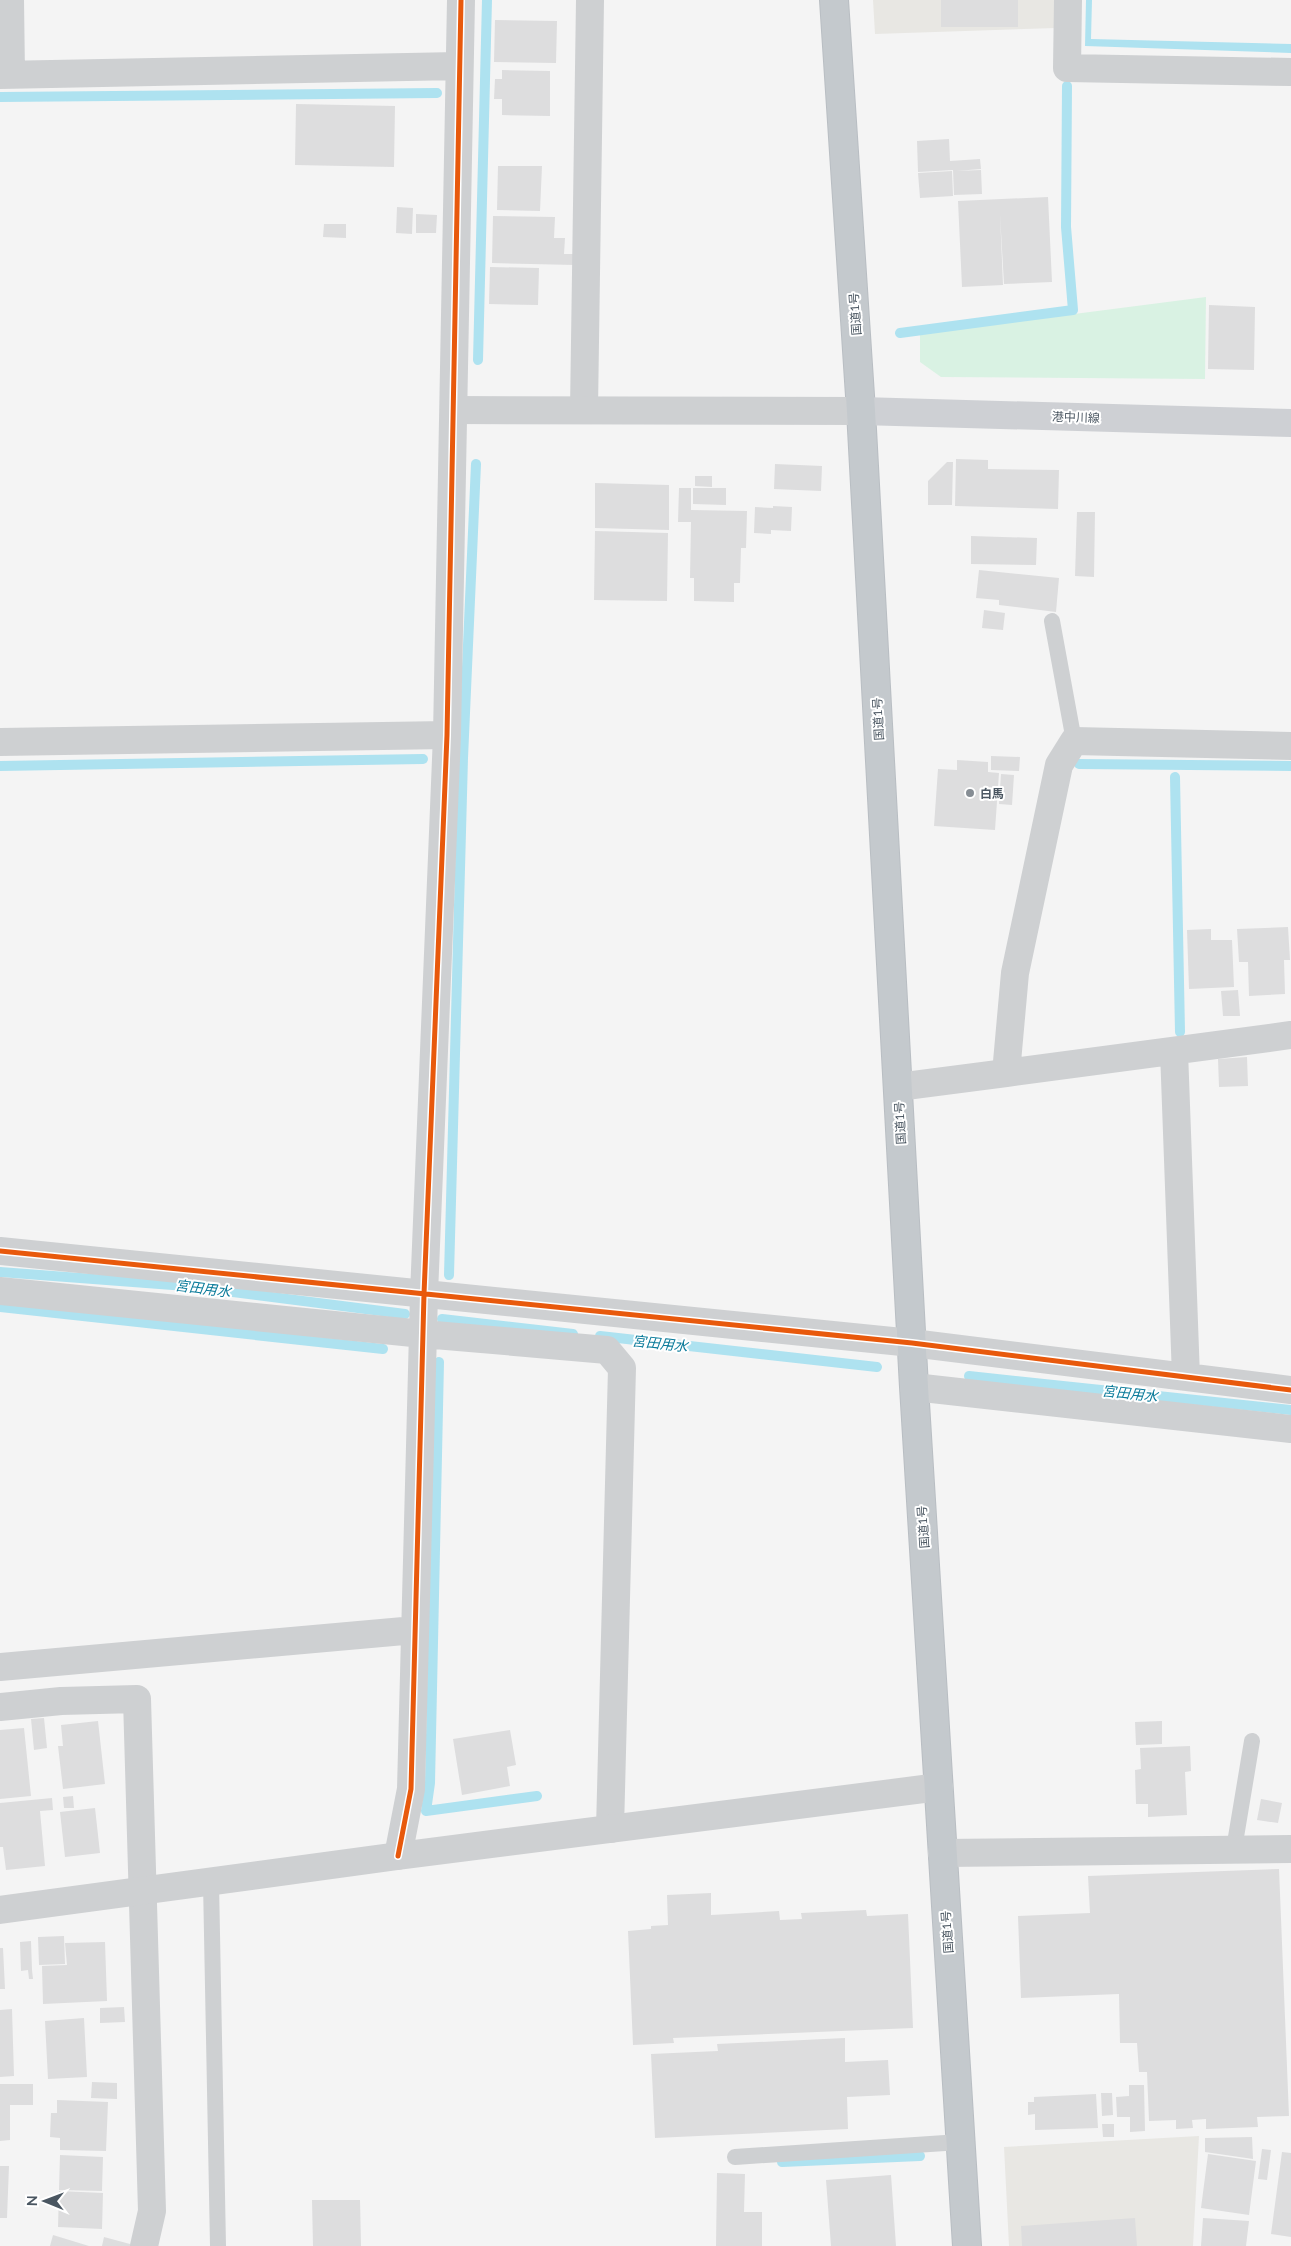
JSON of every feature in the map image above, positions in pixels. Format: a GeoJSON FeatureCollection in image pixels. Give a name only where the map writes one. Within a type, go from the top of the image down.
{"type":"FeatureCollection","features":[{"type":"Feature","properties":{"kind":"highway","name":"国道1号"},"geometry":{"type":"LineString","coordinates":[[834,0],[861,411],[914,1387],[967,2246]]}},
{"type":"Feature","properties":{"kind":"main road","name":"港中川線"},"geometry":{"type":"LineString","coordinates":[[861,411],[1291,423]]}},
{"type":"Feature","properties":{"kind":"street"},"geometry":{"type":"LineString","coordinates":[[10,0],[5,74],[458,66]]}},
{"type":"Feature","properties":{"kind":"street"},"geometry":{"type":"LineString","coordinates":[[398,1856],[411,1789],[424,1294],[447,736],[454,410],[458,66],[461,0]]}},
{"type":"Feature","properties":{"kind":"street"},"geometry":{"type":"LineString","coordinates":[[584,410],[590,0]]}},
{"type":"Feature","properties":{"kind":"street"},"geometry":{"type":"LineString","coordinates":[[1068,0],[1067,68],[1291,72]]}},
{"type":"Feature","properties":{"kind":"street"},"geometry":{"type":"LineString","coordinates":[[454,410],[861,411]]}},
{"type":"Feature","properties":{"kind":"street"},"geometry":{"type":"LineString","coordinates":[[0,742],[447,736]]}},
{"type":"Feature","properties":{"kind":"street"},"geometry":{"type":"LineString","coordinates":[[1006,1073],[1015,973],[1059,765],[1074,741],[1291,746]]}},
{"type":"Feature","properties":{"kind":"street"},"geometry":{"type":"LineString","coordinates":[[898,1087],[1291,1035]]}},
{"type":"Feature","properties":{"kind":"street"},"geometry":{"type":"LineString","coordinates":[[1174,1051],[1186,1377]]}},
{"type":"Feature","properties":{"kind":"street"},"geometry":{"type":"LineString","coordinates":[[0,1251],[912,1343],[1291,1390]]}},
{"type":"Feature","properties":{"kind":"street"},"geometry":{"type":"LineString","coordinates":[[0,1291],[423,1334],[607,1350],[622,1368],[610,1829]]}},
{"type":"Feature","properties":{"kind":"street"},"geometry":{"type":"LineString","coordinates":[[914,1387],[1291,1429]]}},
{"type":"Feature","properties":{"kind":"street"},"geometry":{"type":"LineString","coordinates":[[0,1667],[415,1630]]}},
{"type":"Feature","properties":{"kind":"street"},"geometry":{"type":"LineString","coordinates":[[0,1707],[61,1701],[137,1699],[152,2211],[144,2246]]}},
{"type":"Feature","properties":{"kind":"street"},"geometry":{"type":"LineString","coordinates":[[0,1910],[398,1856],[939,1788]]}},
{"type":"Feature","properties":{"kind":"street"},"geometry":{"type":"LineString","coordinates":[[942,1853],[1234,1848],[1291,1849]]}},
{"type":"Feature","properties":{"kind":"lane"},"geometry":{"type":"LineString","coordinates":[[1052,621],[1074,741]]}},
{"type":"Feature","properties":{"kind":"lane"},"geometry":{"type":"LineString","coordinates":[[1234,1848],[1252,1741]]}},
{"type":"Feature","properties":{"kind":"lane"},"geometry":{"type":"LineString","coordinates":[[212,1882],[218,2246]]}},
{"type":"Feature","properties":{"kind":"lane"},"geometry":{"type":"LineString","coordinates":[[735,2157],[960,2142]]}},
{"type":"Feature","properties":{"kind":"shaded area"},"geometry":{"type":"Polygon","coordinates":[[[873,0],[1056,0],[1056,28],[875,34],[873,0]]]}},
{"type":"Feature","properties":{"kind":"shaded area"},"geometry":{"type":"Polygon","coordinates":[[[1199,2136],[1193,2246],[1009,2246],[1004,2147],[1199,2136]]]}},
{"type":"Feature","properties":{"kind":"green space"},"geometry":{"type":"Polygon","coordinates":[[[1206,297],[1205,379],[941,377],[920,362],[920,334],[1206,297]]]}},
{"type":"Feature","properties":{"kind":"water"},"geometry":{"type":"Polygon","coordinates":[[[1086,0],[1092,0],[1091,39],[1291,44],[1291,53],[1085,46],[1086,0]]]}},
{"type":"Feature","properties":{"kind":"building"},"geometry":{"type":"Polygon","coordinates":[[[941,0],[1018,0],[1018,27],[941,27],[941,0]]]}},
{"type":"Feature","properties":{"kind":"building"},"geometry":{"type":"Polygon","coordinates":[[[495,20],[557,21],[556,63],[494,62],[495,20]]]}},
{"type":"Feature","properties":{"kind":"building"},"geometry":{"type":"Polygon","coordinates":[[[502,70],[550,71],[550,116],[502,115],[502,99],[494,99],[495,79],[502,79],[502,70]]]}},
{"type":"Feature","properties":{"kind":"building"},"geometry":{"type":"Polygon","coordinates":[[[296,104],[395,106],[394,167],[295,165],[296,104]]]}},
{"type":"Feature","properties":{"kind":"building"},"geometry":{"type":"Polygon","coordinates":[[[949,139],[950,161],[980,159],[981,169],[956,171],[981,170],[982,194],[954,195],[953,170],[918,172],[917,141],[949,139]]]}},
{"type":"Feature","properties":{"kind":"building"},"geometry":{"type":"Polygon","coordinates":[[[498,166],[542,166],[540,211],[497,210],[498,166]]]}},
{"type":"Feature","properties":{"kind":"building"},"geometry":{"type":"Polygon","coordinates":[[[952,171],[953,196],[920,198],[918,173],[952,171]]]}},
{"type":"Feature","properties":{"kind":"building"},"geometry":{"type":"Polygon","coordinates":[[[1048,197],[1052,282],[1004,284],[1000,214],[1003,285],[962,287],[958,201],[1048,197]]]}},
{"type":"Feature","properties":{"kind":"building"},"geometry":{"type":"Polygon","coordinates":[[[397,207],[413,208],[412,234],[396,233],[397,207]]]}},
{"type":"Feature","properties":{"kind":"building"},"geometry":{"type":"Polygon","coordinates":[[[416,214],[437,215],[436,233],[416,233],[416,214]]]}},
{"type":"Feature","properties":{"kind":"building"},"geometry":{"type":"Polygon","coordinates":[[[493,216],[555,217],[554,238],[565,238],[564,254],[575,254],[575,265],[492,263],[493,216]]]}},
{"type":"Feature","properties":{"kind":"building"},"geometry":{"type":"Polygon","coordinates":[[[324,224],[346,224],[346,238],[323,237],[324,224]]]}},
{"type":"Feature","properties":{"kind":"building"},"geometry":{"type":"Polygon","coordinates":[[[490,267],[539,268],[538,305],[489,304],[490,267]]]}},
{"type":"Feature","properties":{"kind":"building"},"geometry":{"type":"Polygon","coordinates":[[[1209,305],[1255,307],[1254,370],[1208,369],[1209,305]]]}},
{"type":"Feature","properties":{"kind":"building"},"geometry":{"type":"Polygon","coordinates":[[[956,459],[988,460],[988,469],[1059,470],[1058,509],[955,506],[956,459]]]}},
{"type":"Feature","properties":{"kind":"building"},"geometry":{"type":"Polygon","coordinates":[[[947,462],[953,462],[952,505],[928,505],[928,481],[947,462]]]}},
{"type":"Feature","properties":{"kind":"building"},"geometry":{"type":"Polygon","coordinates":[[[775,464],[822,466],[821,491],[774,489],[775,464]]]}},
{"type":"Feature","properties":{"kind":"building"},"geometry":{"type":"Polygon","coordinates":[[[695,476],[712,476],[712,487],[695,486],[695,476]]]}},
{"type":"Feature","properties":{"kind":"building"},"geometry":{"type":"Polygon","coordinates":[[[595,483],[669,485],[669,530],[595,528],[595,483]]]}},
{"type":"Feature","properties":{"kind":"building"},"geometry":{"type":"Polygon","coordinates":[[[679,488],[691,488],[691,510],[747,511],[746,548],[741,548],[740,583],[734,583],[734,602],[694,601],[694,578],[690,578],[691,522],[678,522],[679,488]]]}},
{"type":"Feature","properties":{"kind":"building"},"geometry":{"type":"Polygon","coordinates":[[[693,488],[726,488],[726,505],[693,504],[693,488]]]}},
{"type":"Feature","properties":{"kind":"building"},"geometry":{"type":"Polygon","coordinates":[[[773,506],[792,507],[791,531],[771,530],[771,534],[754,533],[755,507],[773,508],[773,506]]]}},
{"type":"Feature","properties":{"kind":"building"},"geometry":{"type":"Polygon","coordinates":[[[1077,512],[1095,512],[1094,577],[1075,576],[1077,512]]]}},
{"type":"Feature","properties":{"kind":"building"},"geometry":{"type":"Polygon","coordinates":[[[595,531],[668,533],[667,601],[594,600],[595,531]]]}},
{"type":"Feature","properties":{"kind":"building"},"geometry":{"type":"Polygon","coordinates":[[[971,536],[1037,538],[1036,565],[971,564],[971,536]]]}},
{"type":"Feature","properties":{"kind":"building"},"geometry":{"type":"Polygon","coordinates":[[[979,570],[1059,578],[1056,612],[999,605],[999,600],[976,598],[979,570]]]}},
{"type":"Feature","properties":{"kind":"building"},"geometry":{"type":"Polygon","coordinates":[[[984,610],[1005,613],[1003,630],[982,628],[984,610]]]}},
{"type":"Feature","properties":{"kind":"building"},"geometry":{"type":"Polygon","coordinates":[[[991,756],[1020,757],[1019,771],[991,770],[991,756]]]}},
{"type":"Feature","properties":{"kind":"building"},"geometry":{"type":"Polygon","coordinates":[[[957,760],[988,762],[988,772],[999,773],[995,830],[934,826],[938,769],[957,770],[957,760]]]}},
{"type":"Feature","properties":{"kind":"building"},"geometry":{"type":"Polygon","coordinates":[[[1001,774],[1014,775],[1012,805],[999,804],[1001,774]]]}},
{"type":"Feature","properties":{"kind":"building"},"geometry":{"type":"Polygon","coordinates":[[[1288,927],[1290,960],[1284,960],[1285,994],[1249,996],[1248,962],[1239,962],[1237,929],[1288,927]]]}},
{"type":"Feature","properties":{"kind":"building"},"geometry":{"type":"Polygon","coordinates":[[[1211,929],[1211,940],[1232,940],[1234,987],[1189,989],[1187,930],[1211,929]]]}},
{"type":"Feature","properties":{"kind":"building"},"geometry":{"type":"Polygon","coordinates":[[[1238,990],[1240,1016],[1223,1016],[1221,991],[1238,990]]]}},
{"type":"Feature","properties":{"kind":"building"},"geometry":{"type":"Polygon","coordinates":[[[1247,1057],[1248,1086],[1219,1087],[1218,1059],[1247,1057]]]}},
{"type":"Feature","properties":{"kind":"building"},"geometry":{"type":"Polygon","coordinates":[[[44,1718],[47,1748],[34,1750],[31,1719],[44,1718]]]}},
{"type":"Feature","properties":{"kind":"building"},"geometry":{"type":"Polygon","coordinates":[[[98,1721],[105,1784],[63,1789],[58,1746],[63,1746],[61,1725],[98,1721]]]}},
{"type":"Feature","properties":{"kind":"building"},"geometry":{"type":"Polygon","coordinates":[[[1162,1721],[1162,1744],[1136,1745],[1135,1722],[1162,1721]]]}},
{"type":"Feature","properties":{"kind":"building"},"geometry":{"type":"Polygon","coordinates":[[[24,1728],[31,1796],[0,1799],[0,1730],[24,1728]]]}},
{"type":"Feature","properties":{"kind":"building"},"geometry":{"type":"Polygon","coordinates":[[[510,1730],[516,1765],[507,1767],[510,1786],[462,1795],[453,1739],[510,1730]]]}},
{"type":"Feature","properties":{"kind":"building"},"geometry":{"type":"Polygon","coordinates":[[[1190,1746],[1191,1771],[1185,1772],[1187,1815],[1148,1817],[1148,1804],[1136,1804],[1135,1770],[1141,1769],[1140,1748],[1190,1746]]]}},
{"type":"Feature","properties":{"kind":"building"},"geometry":{"type":"Polygon","coordinates":[[[73,1796],[74,1808],[64,1808],[63,1797],[73,1796]]]}},
{"type":"Feature","properties":{"kind":"building"},"geometry":{"type":"Polygon","coordinates":[[[52,1798],[53,1810],[40,1811],[45,1866],[6,1870],[3,1847],[0,1847],[0,1803],[52,1798]]]}},
{"type":"Feature","properties":{"kind":"building"},"geometry":{"type":"Polygon","coordinates":[[[1261,1799],[1282,1803],[1278,1823],[1257,1820],[1261,1799]]]}},
{"type":"Feature","properties":{"kind":"building"},"geometry":{"type":"Polygon","coordinates":[[[95,1808],[100,1853],[65,1857],[60,1812],[95,1808]]]}},
{"type":"Feature","properties":{"kind":"building"},"geometry":{"type":"Polygon","coordinates":[[[1279,1869],[1289,2116],[1257,2117],[1258,2127],[1206,2129],[1206,2119],[1192,2120],[1193,2128],[1176,2129],[1176,2120],[1149,2121],[1147,2072],[1139,2072],[1137,2043],[1120,2043],[1119,1994],[1021,1998],[1018,1916],[1090,1913],[1088,1876],[1279,1869]]]}},
{"type":"Feature","properties":{"kind":"building"},"geometry":{"type":"Polygon","coordinates":[[[711,1893],[711,1915],[779,1911],[780,1920],[802,1919],[801,1913],[866,1910],[867,1916],[908,1914],[913,2028],[673,2038],[674,2043],[633,2045],[628,1931],[651,1929],[651,1926],[668,1925],[667,1895],[711,1893]]]}},
{"type":"Feature","properties":{"kind":"building"},"geometry":{"type":"Polygon","coordinates":[[[64,1936],[65,1964],[39,1965],[38,1937],[64,1936]]]}},
{"type":"Feature","properties":{"kind":"building"},"geometry":{"type":"Polygon","coordinates":[[[31,1941],[33,1979],[29,1979],[28,1970],[21,1971],[20,1942],[31,1941]]]}},
{"type":"Feature","properties":{"kind":"building"},"geometry":{"type":"Polygon","coordinates":[[[105,1942],[107,2001],[43,2004],[42,1966],[67,1965],[65,1943],[105,1942]]]}},
{"type":"Feature","properties":{"kind":"building"},"geometry":{"type":"Polygon","coordinates":[[[0,1948],[3,1948],[5,1989],[0,1989],[0,1948]]]}},
{"type":"Feature","properties":{"kind":"building"},"geometry":{"type":"Polygon","coordinates":[[[124,2007],[125,2022],[100,2023],[100,2008],[124,2007]]]}},
{"type":"Feature","properties":{"kind":"building"},"geometry":{"type":"Polygon","coordinates":[[[12,2009],[14,2076],[0,2077],[0,2010],[12,2009]]]}},
{"type":"Feature","properties":{"kind":"building"},"geometry":{"type":"Polygon","coordinates":[[[84,2018],[87,2077],[48,2079],[45,2021],[84,2018]]]}},
{"type":"Feature","properties":{"kind":"building"},"geometry":{"type":"Polygon","coordinates":[[[845,2038],[845,2062],[888,2060],[890,2095],[847,2097],[848,2129],[655,2138],[651,2054],[718,2051],[717,2044],[845,2038]]]}},
{"type":"Feature","properties":{"kind":"building"},"geometry":{"type":"Polygon","coordinates":[[[92,2082],[117,2083],[117,2099],[91,2098],[92,2082]]]}},
{"type":"Feature","properties":{"kind":"building"},"geometry":{"type":"Polygon","coordinates":[[[0,2084],[33,2084],[33,2105],[10,2105],[10,2140],[0,2141],[0,2084]]]}},
{"type":"Feature","properties":{"kind":"building"},"geometry":{"type":"Polygon","coordinates":[[[1129,2085],[1144,2085],[1145,2131],[1130,2132],[1130,2117],[1117,2117],[1116,2097],[1129,2096],[1129,2085]]]}},
{"type":"Feature","properties":{"kind":"building"},"geometry":{"type":"Polygon","coordinates":[[[1101,2093],[1112,2093],[1113,2115],[1102,2116],[1101,2093]]]}},
{"type":"Feature","properties":{"kind":"building"},"geometry":{"type":"Polygon","coordinates":[[[1096,2094],[1098,2128],[1035,2130],[1035,2114],[1028,2115],[1028,2102],[1034,2102],[1034,2097],[1096,2094]]]}},
{"type":"Feature","properties":{"kind":"building"},"geometry":{"type":"Polygon","coordinates":[[[57,2100],[108,2102],[106,2151],[60,2150],[60,2138],[50,2137],[51,2113],[57,2113],[57,2100]]]}},
{"type":"Feature","properties":{"kind":"building"},"geometry":{"type":"Polygon","coordinates":[[[1102,2124],[1114,2124],[1114,2137],[1103,2137],[1102,2124]]]}},
{"type":"Feature","properties":{"kind":"building"},"geometry":{"type":"Polygon","coordinates":[[[1252,2137],[1253,2159],[1205,2152],[1205,2138],[1252,2137]]]}},
{"type":"Feature","properties":{"kind":"building"},"geometry":{"type":"Polygon","coordinates":[[[1262,2149],[1271,2150],[1267,2180],[1258,2179],[1262,2149]]]}},
{"type":"Feature","properties":{"kind":"building"},"geometry":{"type":"Polygon","coordinates":[[[1282,2152],[1291,2153],[1291,2237],[1271,2234],[1282,2152]]]}},
{"type":"Feature","properties":{"kind":"building"},"geometry":{"type":"Polygon","coordinates":[[[1208,2154],[1256,2161],[1249,2215],[1201,2208],[1208,2154]]]}},
{"type":"Feature","properties":{"kind":"building"},"geometry":{"type":"Polygon","coordinates":[[[60,2155],[103,2157],[102,2191],[59,2190],[60,2155]]]}},
{"type":"Feature","properties":{"kind":"building"},"geometry":{"type":"Polygon","coordinates":[[[0,2166],[9,2166],[7,2218],[0,2218],[0,2166]]]}},
{"type":"Feature","properties":{"kind":"building"},"geometry":{"type":"Polygon","coordinates":[[[717,2173],[745,2174],[744,2212],[762,2212],[762,2246],[716,2246],[717,2173]]]}},
{"type":"Feature","properties":{"kind":"building"},"geometry":{"type":"Polygon","coordinates":[[[891,2175],[896,2246],[831,2246],[826,2180],[891,2175]]]}},
{"type":"Feature","properties":{"kind":"building"},"geometry":{"type":"Polygon","coordinates":[[[59,2191],[103,2193],[102,2229],[58,2227],[59,2191]]]}},
{"type":"Feature","properties":{"kind":"building"},"geometry":{"type":"Polygon","coordinates":[[[312,2200],[360,2200],[361,2246],[313,2246],[312,2200]]]}},
{"type":"Feature","properties":{"kind":"building"},"geometry":{"type":"Polygon","coordinates":[[[1135,2218],[1137,2246],[1022,2246],[1021,2226],[1135,2218]]]}},
{"type":"Feature","properties":{"kind":"building"},"geometry":{"type":"Polygon","coordinates":[[[1203,2218],[1249,2221],[1246,2246],[1201,2246],[1203,2218]]]}},
{"type":"Feature","properties":{"kind":"building"},"geometry":{"type":"Polygon","coordinates":[[[53,2235],[89,2246],[50,2246],[53,2235]]]}},
{"type":"Feature","properties":{"kind":"building"},"geometry":{"type":"Polygon","coordinates":[[[104,2237],[130,2244],[130,2246],[102,2246],[104,2237]]]}},
{"type":"Feature","properties":{"kind":"waterway"},"geometry":{"type":"LineString","coordinates":[[478,360],[487,0]]}},
{"type":"Feature","properties":{"kind":"waterway"},"geometry":{"type":"LineString","coordinates":[[900,333],[1073,310],[1066,227],[1067,86]]}},
{"type":"Feature","properties":{"kind":"waterway"},"geometry":{"type":"LineString","coordinates":[[0,97],[437,93]]}},
{"type":"Feature","properties":{"kind":"waterway"},"geometry":{"type":"LineString","coordinates":[[449,1275],[463,758],[476,464]]}},
{"type":"Feature","properties":{"kind":"waterway"},"geometry":{"type":"LineString","coordinates":[[0,766],[423,759]]}},
{"type":"Feature","properties":{"kind":"waterway"},"geometry":{"type":"LineString","coordinates":[[1079,764],[1291,766]]}},
{"type":"Feature","properties":{"kind":"waterway"},"geometry":{"type":"LineString","coordinates":[[1175,777],[1180,1032]]}},
{"type":"Feature","properties":{"kind":"waterway","name":"宮田用水"},"geometry":{"type":"LineString","coordinates":[[0,1272],[186,1286],[405,1314]]}},
{"type":"Feature","properties":{"kind":"waterway"},"geometry":{"type":"LineString","coordinates":[[0,1307],[383,1349]]}},
{"type":"Feature","properties":{"kind":"waterway","name":"宮田用水"},"geometry":{"type":"LineString","coordinates":[[442,1319],[573,1334]]}},
{"type":"Feature","properties":{"kind":"waterway","name":"宮田用水"},"geometry":{"type":"LineString","coordinates":[[600,1336],[877,1367]]}},
{"type":"Feature","properties":{"kind":"waterway"},"geometry":{"type":"LineString","coordinates":[[439,1362],[430,1783],[426,1811],[537,1796]]}},
{"type":"Feature","properties":{"kind":"waterway","name":"宮田用水"},"geometry":{"type":"LineString","coordinates":[[969,1376],[1291,1410]]}},
{"type":"Feature","properties":{"kind":"waterway"},"geometry":{"type":"LineString","coordinates":[[782,2162],[920,2156]]}},
{"type":"Feature","properties":{"kind":"cycle path"},"geometry":{"type":"LineString","coordinates":[[398,1856],[411,1789],[424,1294],[447,735],[461,0]]}},
{"type":"Feature","properties":{"kind":"cycle path"},"geometry":{"type":"LineString","coordinates":[[0,1251],[912,1343],[1291,1390]]}},
{"type":"Feature","properties":{"kind":"place","name":"白馬"},"geometry":{"type":"Point","coordinates":[970,793]}}]}
